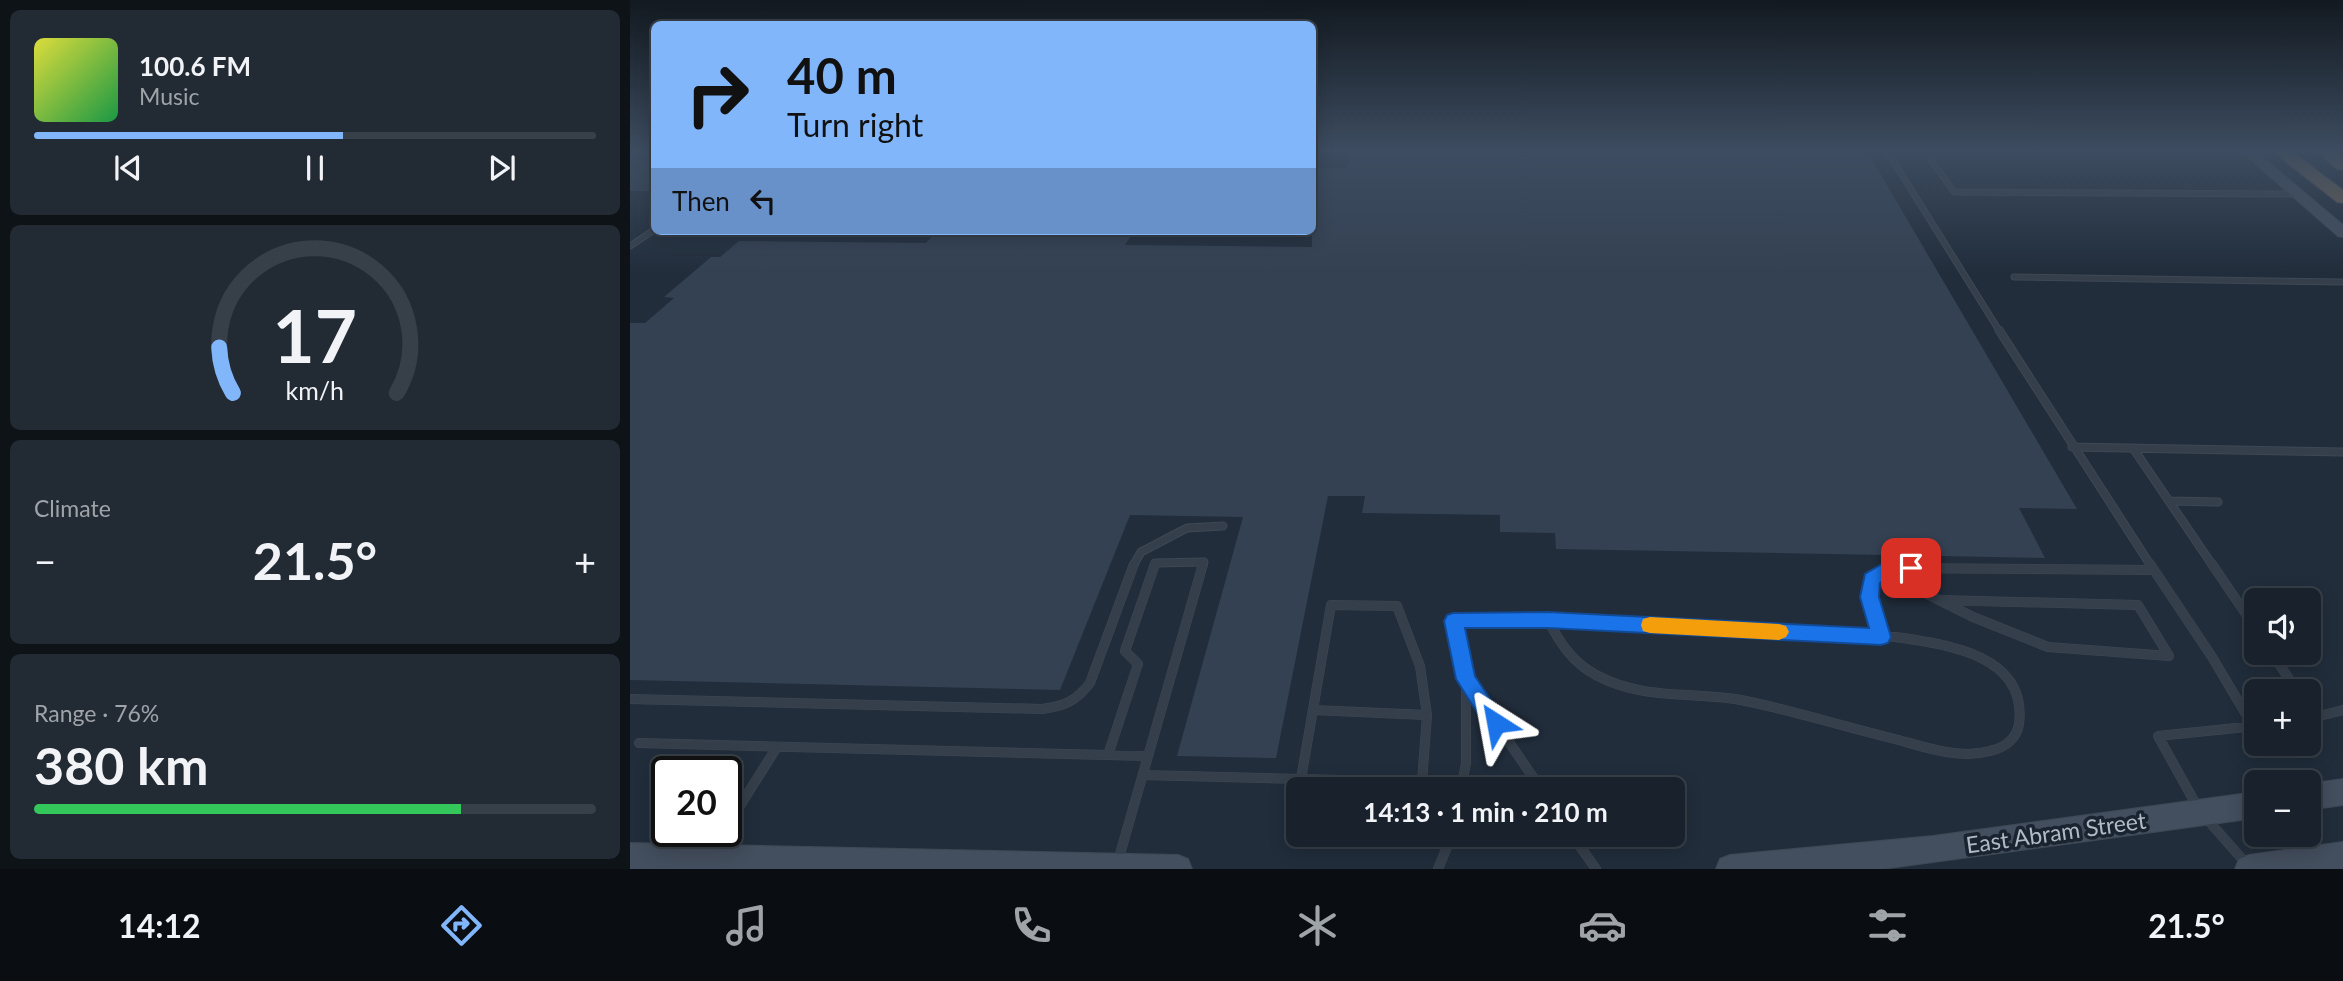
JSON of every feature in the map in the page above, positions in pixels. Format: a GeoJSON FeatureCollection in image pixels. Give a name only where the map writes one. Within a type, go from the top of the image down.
{"type":"FeatureCollection","features":[{"type":"Feature","properties":{"kind":"main road"},"geometry":{"type":"LineString","coordinates":[[2294,192],[2343,233]]}},
{"type":"Feature","properties":{"kind":"main road"},"geometry":{"type":"LineString","coordinates":[[2321,795],[2343,792]]}},
{"type":"Feature","properties":{"kind":"main road","name":"East Abram Street"},"geometry":{"type":"LineString","coordinates":[[1730,869],[1933,850],[2244,807]]}},
{"type":"Feature","properties":{"kind":"main road"},"geometry":{"type":"LineString","coordinates":[[2250,869],[2343,856]]}},
{"type":"Feature","properties":{"kind":"main road"},"geometry":{"type":"LineString","coordinates":[[630,857],[1178,869]]}},
{"type":"Feature","properties":{"kind":"lane"},"geometry":{"type":"LineString","coordinates":[[1913,192],[2072,447],[2244,710]]}},
{"type":"Feature","properties":{"kind":"lane"},"geometry":{"type":"LineString","coordinates":[[1954,192],[2297,194]]}},
{"type":"Feature","properties":{"kind":"lane"},"geometry":{"type":"LineString","coordinates":[[630,246],[651,232]]}},
{"type":"Feature","properties":{"kind":"lane"},"geometry":{"type":"LineString","coordinates":[[2014,277],[2343,282]]}},
{"type":"Feature","properties":{"kind":"lane"},"geometry":{"type":"LineString","coordinates":[[2072,447],[2343,452]]}},
{"type":"Feature","properties":{"kind":"lane"},"geometry":{"type":"LineString","coordinates":[[2133,448],[2244,611]]}},
{"type":"Feature","properties":{"kind":"lane"},"geometry":{"type":"LineString","coordinates":[[2169,501],[2218,502]]}},
{"type":"Feature","properties":{"kind":"lane"},"geometry":{"type":"LineString","coordinates":[[630,699],[1042,709],[1062,706],[1077,699],[1090,683],[1130,572],[1141,552],[1187,528],[1223,526]]}},
{"type":"Feature","properties":{"kind":"lane"},"geometry":{"type":"LineString","coordinates":[[1108,755],[1138,664],[1125,651],[1156,563],[1204,562],[1116,868]]}},
{"type":"Feature","properties":{"kind":"lane"},"geometry":{"type":"LineString","coordinates":[[1881,637],[1868,589],[1871,579],[1887,568],[2153,570]]}},
{"type":"Feature","properties":{"kind":"lane"},"geometry":{"type":"LineString","coordinates":[[1881,571],[1939,600],[1973,617],[2048,647],[2169,656],[2138,605],[1939,600]]}},
{"type":"Feature","properties":{"kind":"lane"},"geometry":{"type":"LineString","coordinates":[[1301,777],[1331,605],[1397,606],[1420,666],[1427,715],[1422,777]]}},
{"type":"Feature","properties":{"kind":"lane"},"geometry":{"type":"LineString","coordinates":[[1463,777],[1466,763],[1466,679],[1453,621],[1548,620],[1881,637],[1954,648],[1981,658],[2000,669],[2009,681],[2019,709],[2019,724],[2014,739],[1989,753],[1954,754],[1740,701],[1634,691],[1594,674],[1563,649],[1548,620]]}},
{"type":"Feature","properties":{"kind":"lane"},"geometry":{"type":"LineString","coordinates":[[1466,679],[1533,777]]}},
{"type":"Feature","properties":{"kind":"lane"},"geometry":{"type":"LineString","coordinates":[[1313,710],[1427,715]]}},
{"type":"Feature","properties":{"kind":"lane"},"geometry":{"type":"LineString","coordinates":[[2321,716],[2343,710]]}},
{"type":"Feature","properties":{"kind":"lane"},"geometry":{"type":"LineString","coordinates":[[2244,727],[2158,736],[2201,813],[2250,869]]}},
{"type":"Feature","properties":{"kind":"lane"},"geometry":{"type":"LineString","coordinates":[[639,743],[1148,756]]}},
{"type":"Feature","properties":{"kind":"lane"},"geometry":{"type":"LineString","coordinates":[[742,802],[776,747]]}},
{"type":"Feature","properties":{"kind":"lane"},"geometry":{"type":"LineString","coordinates":[[1143,775],[1286,779]]}},
{"type":"Feature","properties":{"kind":"lane"},"geometry":{"type":"LineString","coordinates":[[707,859],[714,847]]}},
{"type":"Feature","properties":{"kind":"lane"},"geometry":{"type":"LineString","coordinates":[[1438,869],[1447,847]]}},
{"type":"Feature","properties":{"kind":"lane"},"geometry":{"type":"LineString","coordinates":[[1580,847],[1596,869]]}},
{"type":"Feature","properties":{"kind":"building"},"geometry":{"type":"Polygon","coordinates":[[[1316,192],[1891,192],[2077,509],[2019,508],[2045,558],[1556,549],[1555,533],[1500,532],[1500,515],[1362,513],[1365,496],[1328,496],[1276,758],[1177,756],[1243,517],[1130,515],[1060,690],[630,680],[630,323],[645,323],[674,298],[664,297],[711,257],[720,257],[739,241],[926,243],[933,235],[1131,235],[1125,245],[1312,247],[1312,235],[1316,235],[1316,192]]]}},
{"type":"Feature","properties":{"kind":"slow traffic"},"geometry":{"type":"LineString","coordinates":[[1650,625],[1779,632]]}},
{"type":"Feature","properties":{"kind":"route"},"geometry":{"type":"LineString","coordinates":[[1496,723],[1466,679],[1453,621],[1548,620],[1881,637],[1868,589],[1871,579],[1887,568],[1911,568]]}}]}
